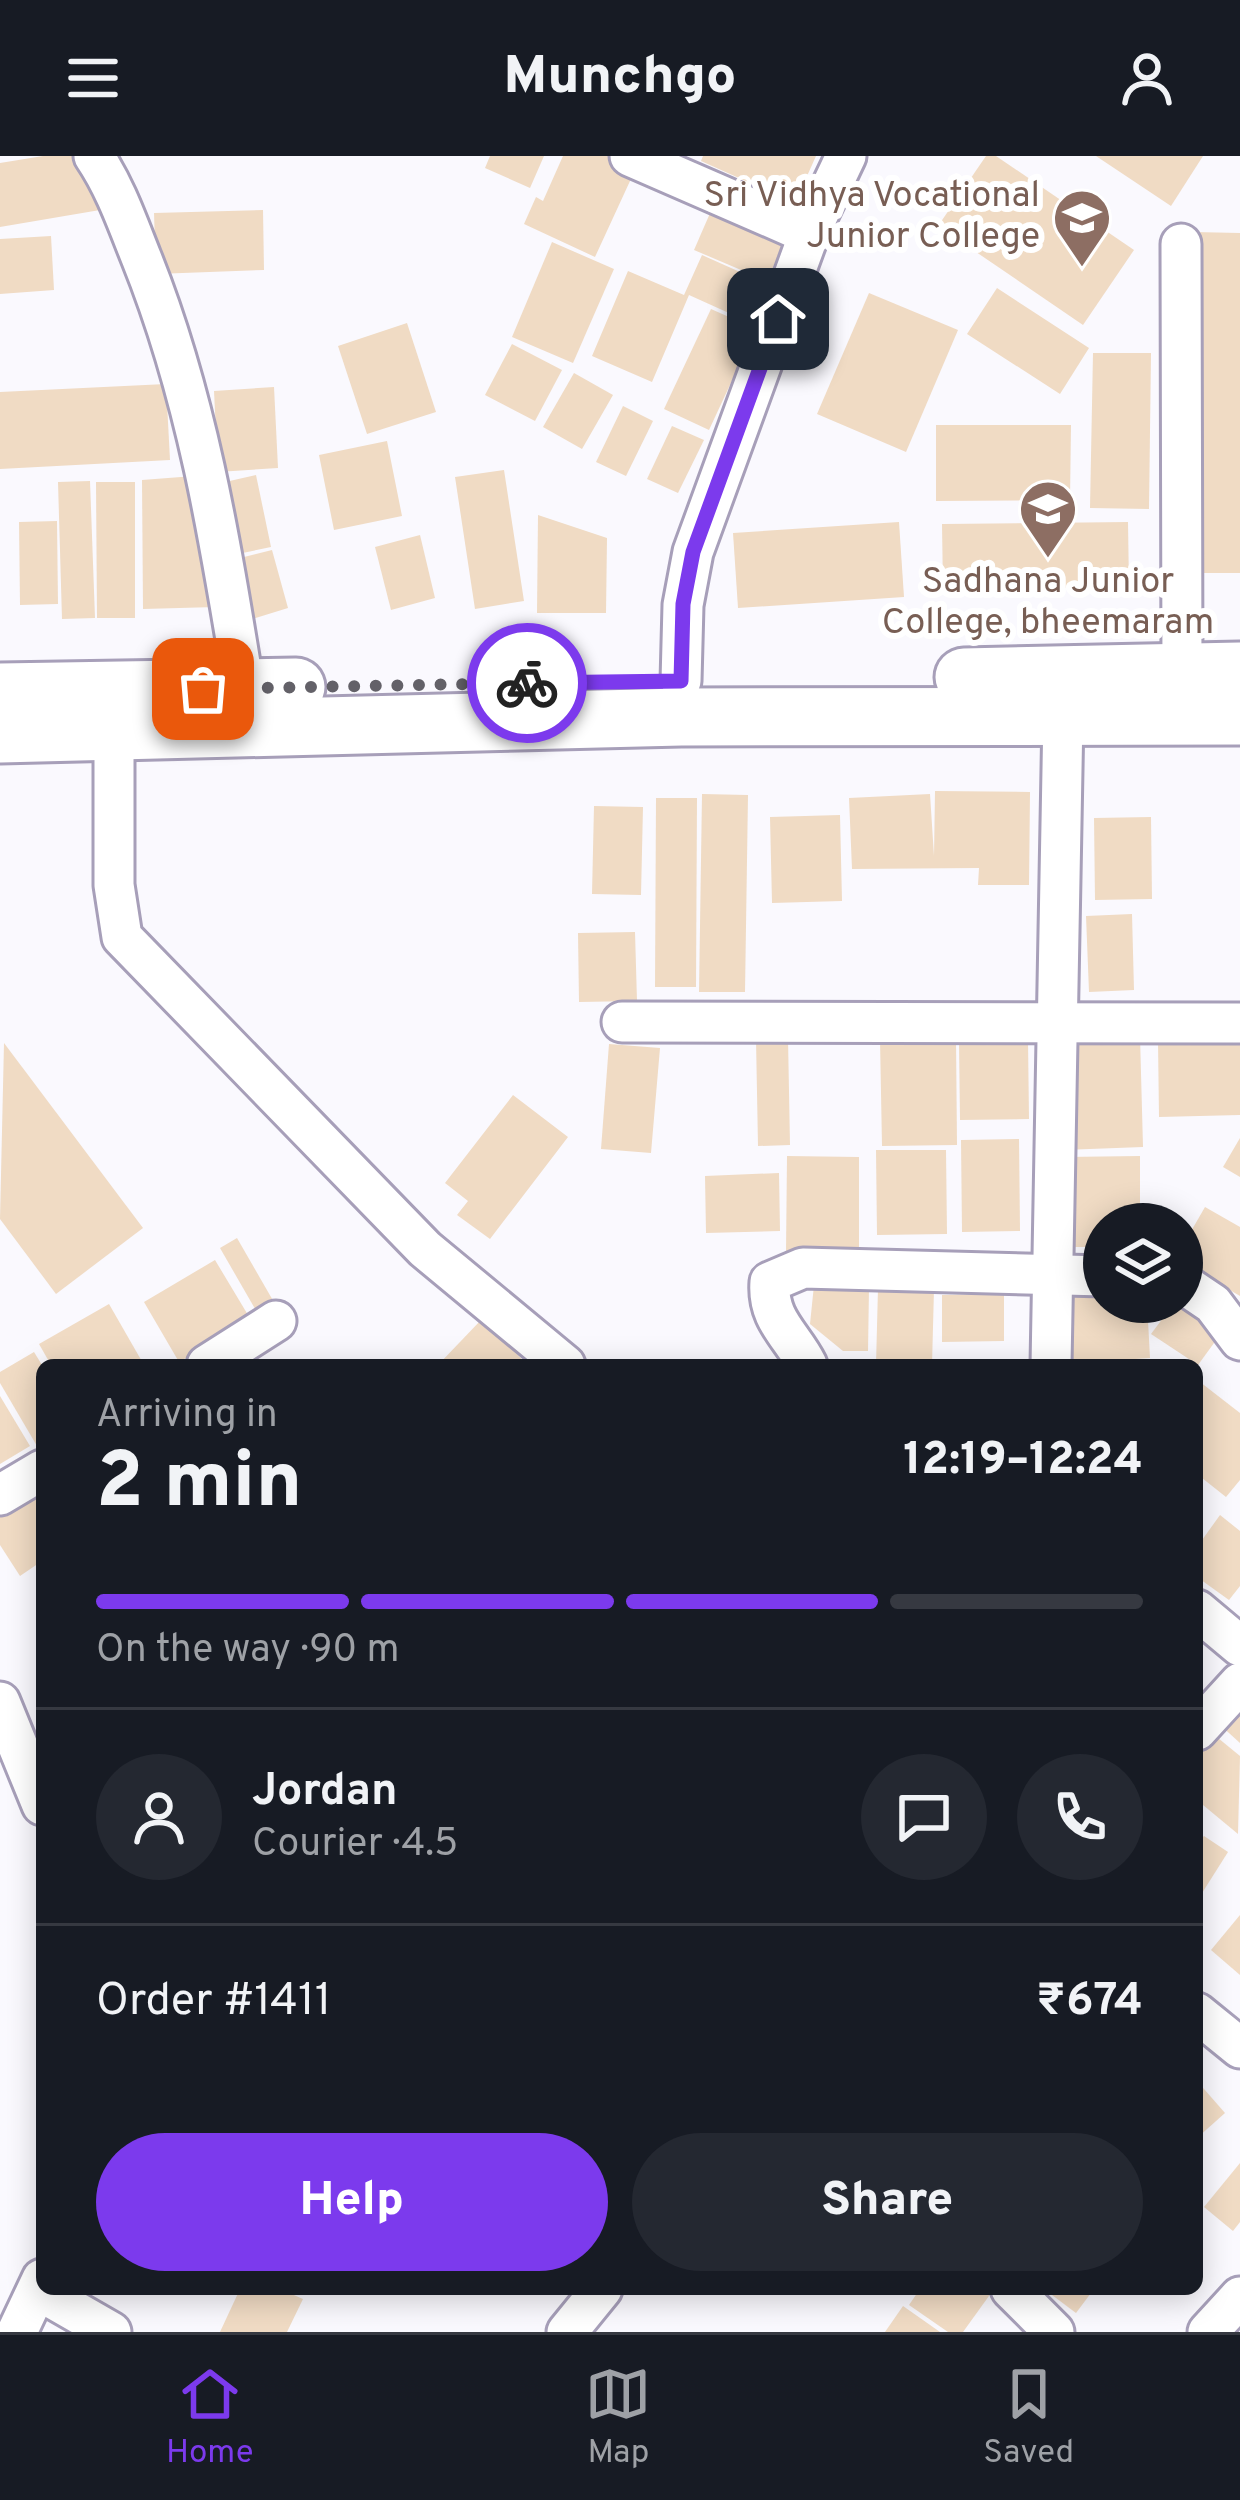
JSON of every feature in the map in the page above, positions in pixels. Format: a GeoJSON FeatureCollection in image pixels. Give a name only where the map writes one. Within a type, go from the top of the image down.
{"type":"FeatureCollection","features":[{"type":"Feature","properties":{"kind":"highway"},"geometry":{"type":"LineString","coordinates":[[0,692],[1240,671]]}},
{"type":"Feature","properties":{"kind":"highway"},"geometry":{"type":"LineString","coordinates":[[0,734],[658,718],[1240,716]]}},
{"type":"Feature","properties":{"kind":"street"},"geometry":{"type":"LineString","coordinates":[[94,156],[110,181],[169,326],[210,482],[244,688]]}},
{"type":"Feature","properties":{"kind":"street"},"geometry":{"type":"LineString","coordinates":[[630,156],[809,234]]}},
{"type":"Feature","properties":{"kind":"street"},"geometry":{"type":"LineString","coordinates":[[681,681],[683,604],[693,552],[809,234],[846,156]]}},
{"type":"Feature","properties":{"kind":"street"},"geometry":{"type":"LineString","coordinates":[[1180,244],[1182,673]]}},
{"type":"Feature","properties":{"kind":"street"},"geometry":{"type":"LineString","coordinates":[[1051,1359],[1063,715]]}},
{"type":"Feature","properties":{"kind":"street"},"geometry":{"type":"LineString","coordinates":[[115,732],[114,885],[122,937],[425,1249],[558,1359]]}},
{"type":"Feature","properties":{"kind":"street"},"geometry":{"type":"LineString","coordinates":[[622,1022],[1240,1023]]}},
{"type":"Feature","properties":{"kind":"street"},"geometry":{"type":"LineString","coordinates":[[802,1359],[781,1331],[769,1301],[770,1282],[780,1274],[803,1268],[1083,1276]]}},
{"type":"Feature","properties":{"kind":"street"},"geometry":{"type":"LineString","coordinates":[[1203,1297],[1214,1304],[1240,1340]]}},
{"type":"Feature","properties":{"kind":"street"},"geometry":{"type":"LineString","coordinates":[[216,1359],[276,1321]]}},
{"type":"Feature","properties":{"kind":"street"},"geometry":{"type":"LineString","coordinates":[[0,1495],[36,1474]]}},
{"type":"Feature","properties":{"kind":"street"},"geometry":{"type":"LineString","coordinates":[[1203,1615],[1240,1646]]}},
{"type":"Feature","properties":{"kind":"street"},"geometry":{"type":"LineString","coordinates":[[1203,1723],[1240,1683]]}},
{"type":"Feature","properties":{"kind":"street"},"geometry":{"type":"LineString","coordinates":[[0,1702],[36,1775]]}},
{"type":"Feature","properties":{"kind":"street"},"geometry":{"type":"LineString","coordinates":[[1203,2018],[1240,2048]]}},
{"type":"Feature","properties":{"kind":"street"},"geometry":{"type":"LineString","coordinates":[[16,2332],[36,2292]]}},
{"type":"Feature","properties":{"kind":"street"},"geometry":{"type":"LineString","coordinates":[[56,2295],[112,2332]]}},
{"type":"Feature","properties":{"kind":"street"},"geometry":{"type":"LineString","coordinates":[[567,2332],[594,2295]]}},
{"type":"Feature","properties":{"kind":"street"},"geometry":{"type":"LineString","coordinates":[[1017,2295],[1054,2332]]}},
{"type":"Feature","properties":{"kind":"street"},"geometry":{"type":"LineString","coordinates":[[1208,2332],[1240,2297]]}},
{"type":"Feature","properties":{"kind":"building"},"geometry":{"type":"Polygon","coordinates":[[[86,156],[100,210],[0,227],[0,163],[86,156]]]}},
{"type":"Feature","properties":{"kind":"building"},"geometry":{"type":"Polygon","coordinates":[[[490,156],[544,156],[530,188],[485,168],[490,156]]]}},
{"type":"Feature","properties":{"kind":"building"},"geometry":{"type":"Polygon","coordinates":[[[563,156],[610,156],[636,168],[595,257],[524,224],[536,197],[543,201],[563,156]]]}},
{"type":"Feature","properties":{"kind":"building"},"geometry":{"type":"Polygon","coordinates":[[[703,156],[816,156],[795,203],[701,161],[703,156]]]}},
{"type":"Feature","properties":{"kind":"building"},"geometry":{"type":"Polygon","coordinates":[[[986,156],[996,156],[1134,250],[1083,325],[938,226],[986,156]]]}},
{"type":"Feature","properties":{"kind":"building"},"geometry":{"type":"Polygon","coordinates":[[[1096,156],[1203,156],[1171,206],[1096,156]]]}},
{"type":"Feature","properties":{"kind":"building"},"geometry":{"type":"Polygon","coordinates":[[[714,204],[787,235],[767,281],[694,250],[714,204]]]}},
{"type":"Feature","properties":{"kind":"building"},"geometry":{"type":"Polygon","coordinates":[[[263,210],[264,270],[156,274],[154,213],[263,210]]]}},
{"type":"Feature","properties":{"kind":"building"},"geometry":{"type":"Polygon","coordinates":[[[1194,232],[1240,233],[1240,573],[1189,573],[1194,232]]]}},
{"type":"Feature","properties":{"kind":"building"},"geometry":{"type":"Polygon","coordinates":[[[51,236],[54,290],[0,294],[0,239],[51,236]]]}},
{"type":"Feature","properties":{"kind":"building"},"geometry":{"type":"Polygon","coordinates":[[[552,242],[614,269],[573,363],[512,337],[552,242]]]}},
{"type":"Feature","properties":{"kind":"building"},"geometry":{"type":"Polygon","coordinates":[[[702,255],[769,285],[751,323],[689,295],[652,382],[592,356],[628,271],[684,295],[702,255]]]}},
{"type":"Feature","properties":{"kind":"building"},"geometry":{"type":"Polygon","coordinates":[[[997,288],[1089,348],[1060,394],[967,334],[997,288]]]}},
{"type":"Feature","properties":{"kind":"building"},"geometry":{"type":"Polygon","coordinates":[[[869,293],[958,330],[906,452],[817,414],[869,293]]]}},
{"type":"Feature","properties":{"kind":"building"},"geometry":{"type":"Polygon","coordinates":[[[711,309],[756,329],[709,430],[664,409],[711,309]]]}},
{"type":"Feature","properties":{"kind":"building"},"geometry":{"type":"Polygon","coordinates":[[[407,323],[436,412],[367,434],[338,346],[407,323]]]}},
{"type":"Feature","properties":{"kind":"building"},"geometry":{"type":"Polygon","coordinates":[[[512,344],[562,370],[535,421],[485,395],[512,344]]]}},
{"type":"Feature","properties":{"kind":"building"},"geometry":{"type":"Polygon","coordinates":[[[1093,353],[1151,353],[1149,509],[1090,508],[1093,353]]]}},
{"type":"Feature","properties":{"kind":"building"},"geometry":{"type":"Polygon","coordinates":[[[574,373],[613,395],[582,449],[543,427],[574,373]]]}},
{"type":"Feature","properties":{"kind":"building"},"geometry":{"type":"Polygon","coordinates":[[[166,384],[170,460],[0,469],[0,392],[166,384]]]}},
{"type":"Feature","properties":{"kind":"building"},"geometry":{"type":"Polygon","coordinates":[[[274,387],[278,468],[218,472],[214,391],[274,387]]]}},
{"type":"Feature","properties":{"kind":"building"},"geometry":{"type":"Polygon","coordinates":[[[623,406],[653,421],[626,476],[596,462],[623,406]]]}},
{"type":"Feature","properties":{"kind":"building"},"geometry":{"type":"Polygon","coordinates":[[[936,425],[1071,425],[1070,500],[936,501],[936,425]]]}},
{"type":"Feature","properties":{"kind":"building"},"geometry":{"type":"Polygon","coordinates":[[[672,426],[704,440],[678,493],[647,479],[672,426]]]}},
{"type":"Feature","properties":{"kind":"building"},"geometry":{"type":"Polygon","coordinates":[[[387,441],[402,516],[334,530],[319,455],[387,441]]]}},
{"type":"Feature","properties":{"kind":"building"},"geometry":{"type":"Polygon","coordinates":[[[504,470],[524,601],[475,609],[455,477],[504,470]]]}},
{"type":"Feature","properties":{"kind":"building"},"geometry":{"type":"Polygon","coordinates":[[[256,475],[271,547],[228,556],[212,485],[256,475]]]}},
{"type":"Feature","properties":{"kind":"building"},"geometry":{"type":"Polygon","coordinates":[[[194,476],[216,607],[143,609],[142,480],[194,476]]]}},
{"type":"Feature","properties":{"kind":"building"},"geometry":{"type":"Polygon","coordinates":[[[90,481],[95,618],[62,619],[58,482],[90,481]]]}},
{"type":"Feature","properties":{"kind":"building"},"geometry":{"type":"Polygon","coordinates":[[[96,482],[135,482],[135,618],[97,618],[96,482]]]}},
{"type":"Feature","properties":{"kind":"building"},"geometry":{"type":"Polygon","coordinates":[[[538,515],[607,538],[606,613],[537,613],[538,515]]]}},
{"type":"Feature","properties":{"kind":"building"},"geometry":{"type":"Polygon","coordinates":[[[57,521],[58,604],[20,605],[19,522],[57,521]]]}},
{"type":"Feature","properties":{"kind":"building"},"geometry":{"type":"Polygon","coordinates":[[[899,522],[904,597],[738,608],[733,533],[899,522]]]}},
{"type":"Feature","properties":{"kind":"building"},"geometry":{"type":"Polygon","coordinates":[[[1128,522],[1129,587],[943,590],[942,524],[1128,522]]]}},
{"type":"Feature","properties":{"kind":"building"},"geometry":{"type":"Polygon","coordinates":[[[420,535],[435,598],[391,610],[375,547],[420,535]]]}},
{"type":"Feature","properties":{"kind":"building"},"geometry":{"type":"Polygon","coordinates":[[[272,550],[288,608],[252,619],[236,559],[272,550]]]}},
{"type":"Feature","properties":{"kind":"building"},"geometry":{"type":"Polygon","coordinates":[[[935,791],[1030,792],[1029,885],[978,885],[979,868],[852,869],[849,798],[930,794],[934,856],[935,791]]]}},
{"type":"Feature","properties":{"kind":"building"},"geometry":{"type":"Polygon","coordinates":[[[702,794],[748,795],[745,992],[699,992],[702,794]]]}},
{"type":"Feature","properties":{"kind":"building"},"geometry":{"type":"Polygon","coordinates":[[[656,798],[697,798],[696,987],[655,987],[656,798]]]}},
{"type":"Feature","properties":{"kind":"building"},"geometry":{"type":"Polygon","coordinates":[[[594,806],[643,807],[641,895],[592,894],[594,806]]]}},
{"type":"Feature","properties":{"kind":"building"},"geometry":{"type":"Polygon","coordinates":[[[840,815],[842,901],[772,903],[770,817],[840,815]]]}},
{"type":"Feature","properties":{"kind":"building"},"geometry":{"type":"Polygon","coordinates":[[[1151,817],[1152,899],[1095,900],[1094,818],[1151,817]]]}},
{"type":"Feature","properties":{"kind":"building"},"geometry":{"type":"Polygon","coordinates":[[[1132,914],[1134,990],[1089,992],[1086,916],[1132,914]]]}},
{"type":"Feature","properties":{"kind":"building"},"geometry":{"type":"Polygon","coordinates":[[[635,932],[637,1001],[579,1002],[578,933],[635,932]]]}},
{"type":"Feature","properties":{"kind":"building"},"geometry":{"type":"Polygon","coordinates":[[[1140,1036],[1143,1147],[1063,1150],[1060,1038],[1140,1036]]]}},
{"type":"Feature","properties":{"kind":"building"},"geometry":{"type":"Polygon","coordinates":[[[788,1038],[790,1145],[758,1146],[756,1039],[788,1038]]]}},
{"type":"Feature","properties":{"kind":"building"},"geometry":{"type":"Polygon","coordinates":[[[956,1038],[957,1145],[882,1146],[880,1039],[956,1038]]]}},
{"type":"Feature","properties":{"kind":"building"},"geometry":{"type":"Polygon","coordinates":[[[1240,1039],[1240,1115],[1159,1117],[1158,1041],[1240,1039]]]}},
{"type":"Feature","properties":{"kind":"building"},"geometry":{"type":"Polygon","coordinates":[[[1028,1040],[1029,1119],[960,1120],[959,1042],[1028,1040]]]}},
{"type":"Feature","properties":{"kind":"building"},"geometry":{"type":"Polygon","coordinates":[[[4,1043],[143,1228],[56,1294],[0,1219],[4,1043]]]}},
{"type":"Feature","properties":{"kind":"building"},"geometry":{"type":"Polygon","coordinates":[[[609,1044],[660,1048],[651,1153],[601,1149],[609,1044]]]}},
{"type":"Feature","properties":{"kind":"building"},"geometry":{"type":"Polygon","coordinates":[[[513,1095],[568,1137],[490,1239],[457,1215],[468,1201],[445,1183],[513,1095]]]}},
{"type":"Feature","properties":{"kind":"building"},"geometry":{"type":"Polygon","coordinates":[[[1240,1138],[1240,1177],[1223,1167],[1240,1138]]]}},
{"type":"Feature","properties":{"kind":"building"},"geometry":{"type":"Polygon","coordinates":[[[1019,1139],[1020,1231],[962,1232],[961,1140],[1019,1139]]]}},
{"type":"Feature","properties":{"kind":"building"},"geometry":{"type":"Polygon","coordinates":[[[876,1150],[946,1150],[947,1234],[877,1235],[876,1150]]]}},
{"type":"Feature","properties":{"kind":"building"},"geometry":{"type":"Polygon","coordinates":[[[787,1156],[859,1157],[859,1254],[786,1253],[787,1156]]]}},
{"type":"Feature","properties":{"kind":"building"},"geometry":{"type":"Polygon","coordinates":[[[1140,1156],[1140,1203],[1083,1203],[1083,1247],[1064,1247],[1064,1157],[1140,1156]]]}},
{"type":"Feature","properties":{"kind":"building"},"geometry":{"type":"Polygon","coordinates":[[[779,1173],[780,1231],[706,1233],[705,1176],[779,1173]]]}},
{"type":"Feature","properties":{"kind":"building"},"geometry":{"type":"Polygon","coordinates":[[[1205,1207],[1240,1227],[1240,1296],[1203,1274],[1205,1207]]]}},
{"type":"Feature","properties":{"kind":"building"},"geometry":{"type":"Polygon","coordinates":[[[237,1238],[275,1304],[258,1314],[220,1248],[237,1238]]]}},
{"type":"Feature","properties":{"kind":"building"},"geometry":{"type":"Polygon","coordinates":[[[215,1260],[251,1320],[177,1359],[144,1302],[215,1260]]]}},
{"type":"Feature","properties":{"kind":"building"},"geometry":{"type":"Polygon","coordinates":[[[814,1285],[869,1287],[868,1351],[843,1351],[810,1324],[814,1285]]]}},
{"type":"Feature","properties":{"kind":"building"},"geometry":{"type":"Polygon","coordinates":[[[878,1288],[934,1289],[932,1359],[876,1359],[878,1288]]]}},
{"type":"Feature","properties":{"kind":"building"},"geometry":{"type":"Polygon","coordinates":[[[1083,1293],[1083,1323],[1148,1323],[1150,1358],[1064,1359],[1060,1295],[1083,1293]]]}},
{"type":"Feature","properties":{"kind":"building"},"geometry":{"type":"Polygon","coordinates":[[[1004,1294],[1004,1341],[942,1342],[942,1295],[1004,1294]]]}},
{"type":"Feature","properties":{"kind":"building"},"geometry":{"type":"Polygon","coordinates":[[[109,1304],[141,1359],[48,1359],[39,1344],[109,1304]]]}},
{"type":"Feature","properties":{"kind":"building"},"geometry":{"type":"Polygon","coordinates":[[[481,1320],[522,1359],[444,1359],[481,1320]]]}},
{"type":"Feature","properties":{"kind":"building"},"geometry":{"type":"Polygon","coordinates":[[[1203,1320],[1222,1332],[1202,1359],[1189,1359],[1151,1334],[1159,1323],[1203,1320]]]}},
{"type":"Feature","properties":{"kind":"building"},"geometry":{"type":"Polygon","coordinates":[[[34,1352],[38,1359],[36,1444],[0,1383],[0,1372],[34,1352]]]}},
{"type":"Feature","properties":{"kind":"building"},"geometry":{"type":"Polygon","coordinates":[[[1203,1384],[1240,1413],[1240,1480],[1226,1497],[1203,1479],[1203,1384]]]}},
{"type":"Feature","properties":{"kind":"building"},"geometry":{"type":"Polygon","coordinates":[[[0,1396],[30,1446],[0,1464],[0,1396]]]}},
{"type":"Feature","properties":{"kind":"building"},"geometry":{"type":"Polygon","coordinates":[[[36,1485],[36,1565],[20,1576],[0,1545],[0,1509],[36,1485]]]}},
{"type":"Feature","properties":{"kind":"building"},"geometry":{"type":"Polygon","coordinates":[[[1220,1515],[1240,1531],[1240,1586],[1229,1600],[1203,1581],[1203,1539],[1220,1515]]]}},
{"type":"Feature","properties":{"kind":"building"},"geometry":{"type":"Polygon","coordinates":[[[1240,1697],[1240,1743],[1218,1723],[1240,1697]]]}},
{"type":"Feature","properties":{"kind":"building"},"geometry":{"type":"Polygon","coordinates":[[[1207,1729],[1240,1756],[1238,1834],[1203,1805],[1203,1734],[1207,1729]]]}},
{"type":"Feature","properties":{"kind":"building"},"geometry":{"type":"Polygon","coordinates":[[[1203,1837],[1228,1852],[1203,1892],[1203,1837]]]}},
{"type":"Feature","properties":{"kind":"building"},"geometry":{"type":"Polygon","coordinates":[[[1240,1915],[1240,1975],[1211,1950],[1240,1915]]]}},
{"type":"Feature","properties":{"kind":"building"},"geometry":{"type":"Polygon","coordinates":[[[1203,2088],[1225,2113],[1203,2133],[1203,2088]]]}},
{"type":"Feature","properties":{"kind":"building"},"geometry":{"type":"Polygon","coordinates":[[[1240,2163],[1240,2222],[1233,2231],[1204,2207],[1240,2163]]]}},
{"type":"Feature","properties":{"kind":"building"},"geometry":{"type":"Polygon","coordinates":[[[237,2295],[303,2299],[287,2332],[220,2332],[237,2295]]]}},
{"type":"Feature","properties":{"kind":"building"},"geometry":{"type":"Polygon","coordinates":[[[916,2295],[990,2295],[963,2332],[948,2332],[909,2305],[916,2295]]]}},
{"type":"Feature","properties":{"kind":"building"},"geometry":{"type":"Polygon","coordinates":[[[1052,2295],[1090,2295],[1076,2313],[1052,2295]]]}},
{"type":"Feature","properties":{"kind":"building"},"geometry":{"type":"Polygon","coordinates":[[[903,2306],[940,2332],[885,2332],[903,2306]]]}},
{"type":"Feature","properties":{"kind":"way so far"},"geometry":{"type":"LineString","coordinates":[[203,689],[527,683]]}},
{"type":"Feature","properties":{"kind":"place","name":"Sri Vidhya Vocational Junior College"},"geometry":{"type":"Point","coordinates":[1082,269]}},
{"type":"Feature","properties":{"kind":"place","name":"Sadhana Junior College, bheemaram"},"geometry":{"type":"Point","coordinates":[1048,560]}},
{"type":"Feature","properties":{"kind":"route"},"geometry":{"type":"LineString","coordinates":[[527,683],[681,681],[683,604],[693,552],[778,319]]}}]}
